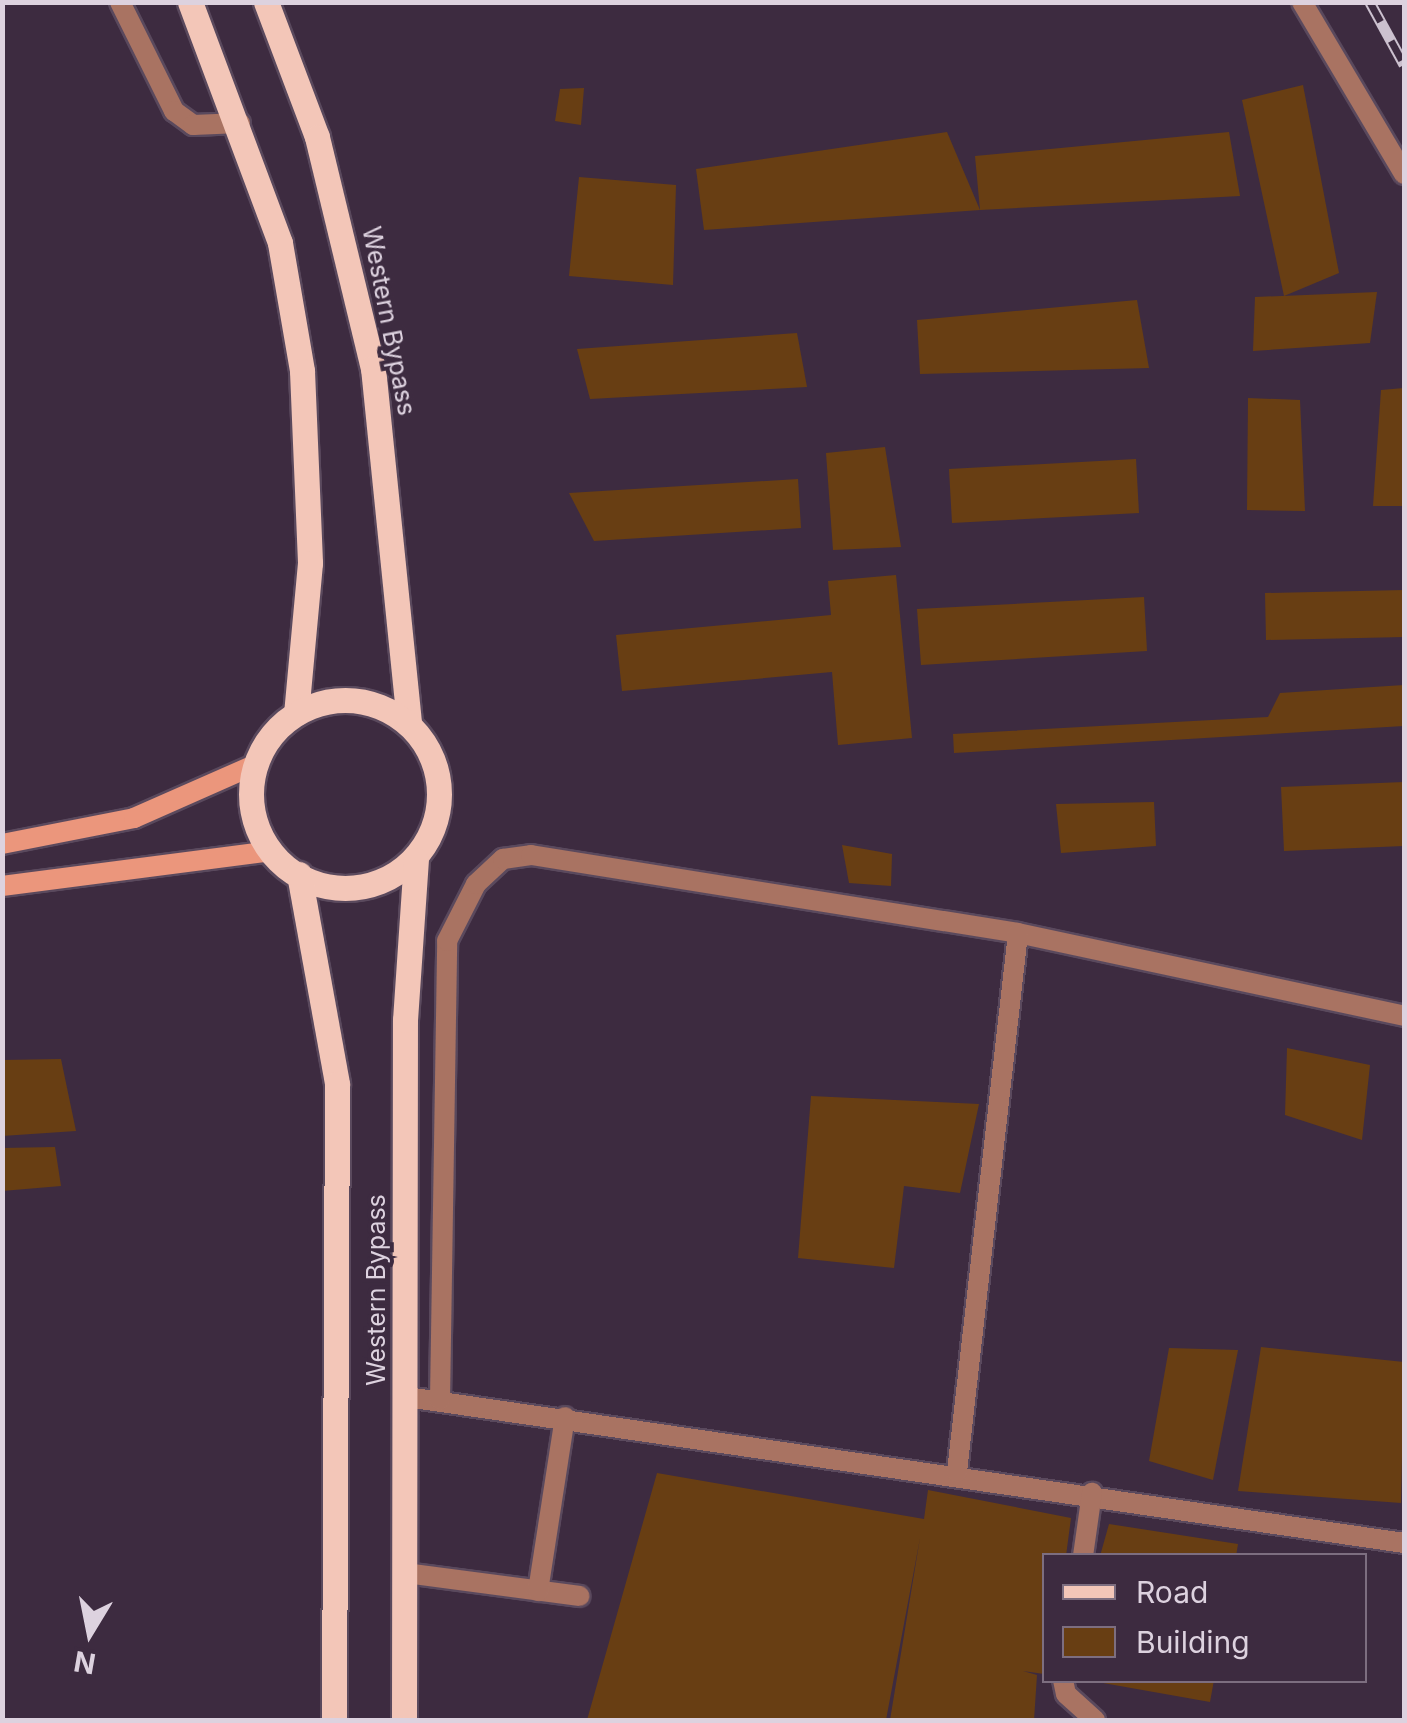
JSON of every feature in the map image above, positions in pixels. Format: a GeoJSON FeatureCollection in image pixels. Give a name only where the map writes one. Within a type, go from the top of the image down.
{"type":"FeatureCollection","features":[{"type":"Feature","properties":{"kind":"main road"},"geometry":{"type":"LineString","coordinates":[[2,844],[134,818],[254,765],[296,713],[310,563],[302,371],[280,243],[240,123],[190,2]]}},
{"type":"Feature","properties":{"kind":"main road","name":"Western Bypass"},"geometry":{"type":"LineString","coordinates":[[266,2],[317,137],[373,368],[409,722]]}},
{"type":"Feature","properties":{"kind":"main road"},"geometry":{"type":"LineString","coordinates":[[254,765],[250,803],[270,851],[300,874],[344,888],[374,884],[416,860],[436,820],[439,790],[433,760],[409,722],[347,700],[296,713]]}},
{"type":"Feature","properties":{"kind":"main road"},"geometry":{"type":"LineString","coordinates":[[2,886],[270,851]]}},
{"type":"Feature","properties":{"kind":"main road","name":"Western Bypass"},"geometry":{"type":"LineString","coordinates":[[404,1720],[405,1020],[416,860]]}},
{"type":"Feature","properties":{"kind":"main road","name":"Western Bypass"},"geometry":{"type":"LineString","coordinates":[[300,874],[337,1084],[334,1720]]}},
{"type":"Feature","properties":{"kind":"street"},"geometry":{"type":"LineString","coordinates":[[120,2],[174,111],[194,126],[240,123]]}},
{"type":"Feature","properties":{"kind":"street"},"geometry":{"type":"LineString","coordinates":[[1302,2],[1404,174]]}},
{"type":"Feature","properties":{"kind":"street"},"geometry":{"type":"LineString","coordinates":[[440,1400],[447,941],[476,884],[503,859],[531,855],[1018,933],[1404,1016]]}},
{"type":"Feature","properties":{"kind":"street"},"geometry":{"type":"LineString","coordinates":[[957,1472],[1018,933]]}},
{"type":"Feature","properties":{"kind":"street"},"geometry":{"type":"LineString","coordinates":[[407,1397],[957,1472],[1404,1543]]}},
{"type":"Feature","properties":{"kind":"street"},"geometry":{"type":"LineString","coordinates":[[538,1591],[565,1417]]}},
{"type":"Feature","properties":{"kind":"street"},"geometry":{"type":"LineString","coordinates":[[1083,1553],[1092,1493]]}},
{"type":"Feature","properties":{"kind":"street"},"geometry":{"type":"LineString","coordinates":[[405,1573],[579,1596]]}},
{"type":"Feature","properties":{"kind":"street"},"geometry":{"type":"LineString","coordinates":[[1064,1683],[1066,1694],[1095,1720]]}},
{"type":"Feature","properties":{"kind":"building"},"geometry":{"type":"Polygon","coordinates":[[[1303,85],[1339,273],[1284,296],[1242,100],[1303,85]]]}},
{"type":"Feature","properties":{"kind":"building"},"geometry":{"type":"Polygon","coordinates":[[[584,88],[581,125],[555,121],[560,89],[584,88]]]}},
{"type":"Feature","properties":{"kind":"building"},"geometry":{"type":"Polygon","coordinates":[[[947,132],[980,210],[704,230],[696,169],[947,132]]]}},
{"type":"Feature","properties":{"kind":"building"},"geometry":{"type":"Polygon","coordinates":[[[1229,132],[1240,196],[980,210],[975,156],[1229,132]]]}},
{"type":"Feature","properties":{"kind":"building"},"geometry":{"type":"Polygon","coordinates":[[[579,177],[676,185],[673,285],[569,276],[579,177]]]}},
{"type":"Feature","properties":{"kind":"building"},"geometry":{"type":"Polygon","coordinates":[[[1377,292],[1370,343],[1253,351],[1255,297],[1377,292]]]}},
{"type":"Feature","properties":{"kind":"building"},"geometry":{"type":"Polygon","coordinates":[[[1137,300],[1149,368],[920,374],[917,320],[1137,300]]]}},
{"type":"Feature","properties":{"kind":"building"},"geometry":{"type":"Polygon","coordinates":[[[797,333],[807,387],[590,399],[577,349],[797,333]]]}},
{"type":"Feature","properties":{"kind":"building"},"geometry":{"type":"Polygon","coordinates":[[[1404,388],[1404,506],[1373,506],[1381,390],[1404,388]]]}},
{"type":"Feature","properties":{"kind":"building"},"geometry":{"type":"Polygon","coordinates":[[[1248,398],[1300,400],[1305,511],[1247,510],[1248,398]]]}},
{"type":"Feature","properties":{"kind":"building"},"geometry":{"type":"Polygon","coordinates":[[[885,447],[901,547],[833,550],[826,453],[885,447]]]}},
{"type":"Feature","properties":{"kind":"building"},"geometry":{"type":"Polygon","coordinates":[[[1136,459],[1139,513],[952,523],[949,469],[1136,459]]]}},
{"type":"Feature","properties":{"kind":"building"},"geometry":{"type":"Polygon","coordinates":[[[798,479],[801,528],[594,541],[569,493],[798,479]]]}},
{"type":"Feature","properties":{"kind":"building"},"geometry":{"type":"Polygon","coordinates":[[[896,575],[912,738],[838,745],[832,672],[622,691],[616,635],[831,615],[828,581],[896,575]]]}},
{"type":"Feature","properties":{"kind":"building"},"geometry":{"type":"Polygon","coordinates":[[[1404,590],[1404,637],[1266,640],[1265,593],[1404,590]]]}},
{"type":"Feature","properties":{"kind":"building"},"geometry":{"type":"Polygon","coordinates":[[[1144,597],[1147,651],[921,665],[917,609],[1144,597]]]}},
{"type":"Feature","properties":{"kind":"building"},"geometry":{"type":"Polygon","coordinates":[[[1404,685],[1404,726],[954,753],[953,734],[1268,717],[1280,693],[1404,685]]]}},
{"type":"Feature","properties":{"kind":"building"},"geometry":{"type":"Polygon","coordinates":[[[1404,782],[1404,846],[1284,851],[1281,787],[1404,782]]]}},
{"type":"Feature","properties":{"kind":"building"},"geometry":{"type":"Polygon","coordinates":[[[1154,802],[1156,846],[1061,853],[1056,804],[1154,802]]]}},
{"type":"Feature","properties":{"kind":"building"},"geometry":{"type":"Polygon","coordinates":[[[842,845],[892,854],[891,886],[849,883],[842,845]]]}},
{"type":"Feature","properties":{"kind":"building"},"geometry":{"type":"Polygon","coordinates":[[[1287,1048],[1370,1065],[1362,1140],[1285,1115],[1287,1048]]]}},
{"type":"Feature","properties":{"kind":"building"},"geometry":{"type":"Polygon","coordinates":[[[61,1059],[76,1131],[2,1136],[2,1060],[61,1059]]]}},
{"type":"Feature","properties":{"kind":"building"},"geometry":{"type":"Polygon","coordinates":[[[811,1096],[979,1104],[960,1193],[904,1186],[894,1268],[798,1258],[811,1096]]]}},
{"type":"Feature","properties":{"kind":"building"},"geometry":{"type":"Polygon","coordinates":[[[55,1147],[61,1186],[2,1191],[2,1148],[55,1147]]]}},
{"type":"Feature","properties":{"kind":"building"},"geometry":{"type":"Polygon","coordinates":[[[1261,1347],[1404,1362],[1401,1503],[1238,1491],[1261,1347]]]}},
{"type":"Feature","properties":{"kind":"building"},"geometry":{"type":"Polygon","coordinates":[[[1169,1348],[1238,1350],[1213,1480],[1149,1461],[1169,1348]]]}},
{"type":"Feature","properties":{"kind":"building"},"geometry":{"type":"Polygon","coordinates":[[[657,1473],[924,1519],[928,1490],[1071,1518],[1066,1553],[1042,1553],[1042,1674],[1023,1671],[1037,1675],[1034,1720],[890,1720],[920,1538],[886,1720],[587,1720],[657,1473]]]}},
{"type":"Feature","properties":{"kind":"building"},"geometry":{"type":"Polygon","coordinates":[[[1109,1524],[1238,1544],[1236,1553],[1101,1553],[1109,1524]]]}},
{"type":"Feature","properties":{"kind":"building"},"geometry":{"type":"Polygon","coordinates":[[[1103,1683],[1213,1683],[1210,1702],[1103,1683]]]}},
{"type":"Feature","properties":{"kind":"railway"},"geometry":{"type":"LineString","coordinates":[[1370,2],[1404,64]]}}]}
